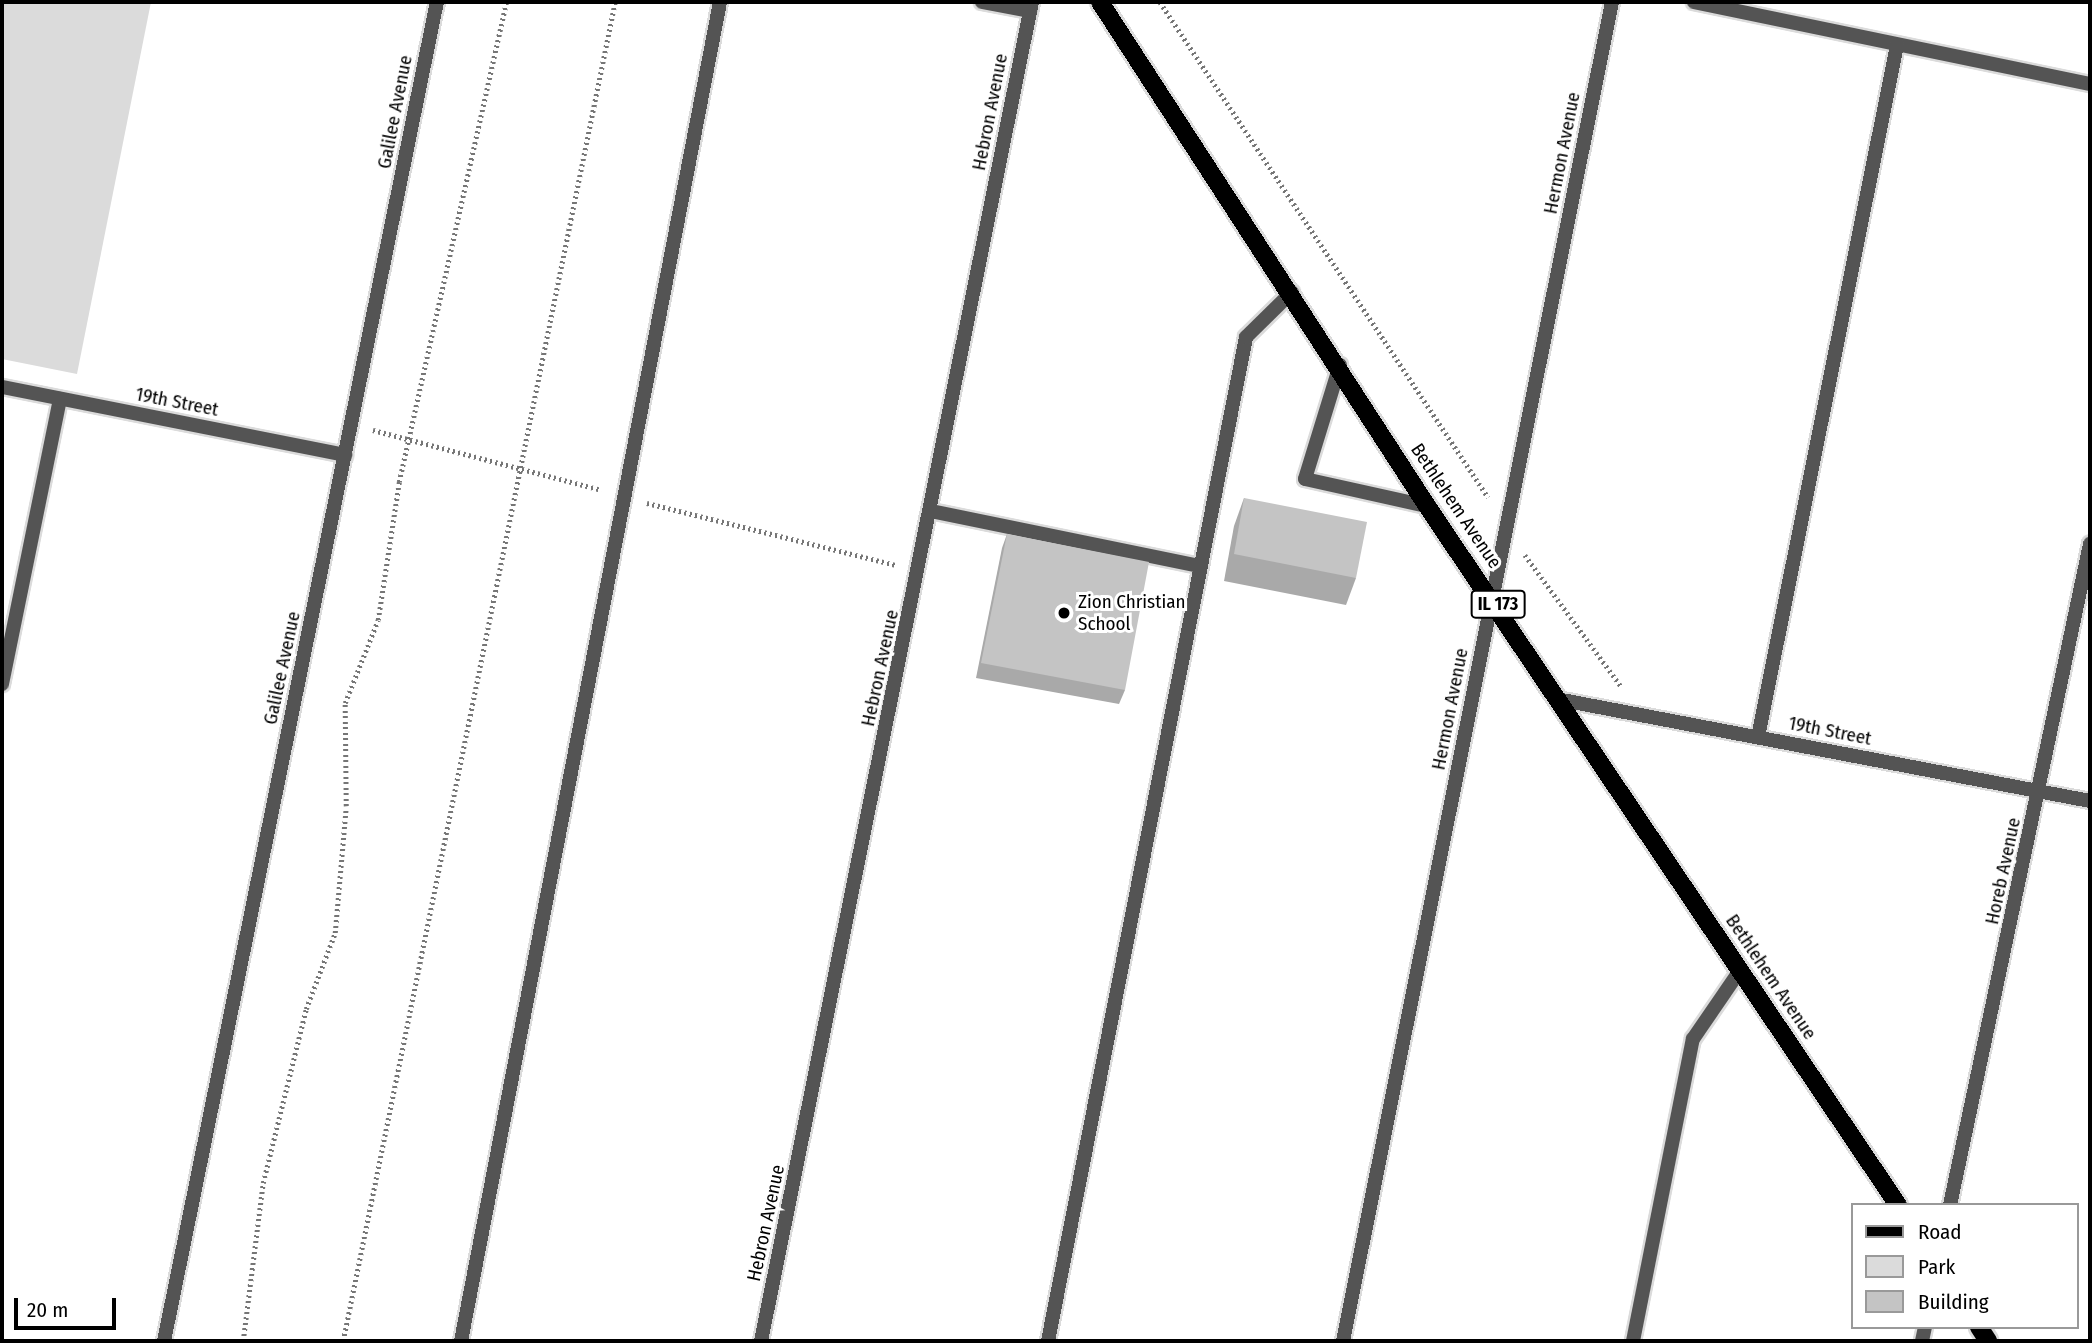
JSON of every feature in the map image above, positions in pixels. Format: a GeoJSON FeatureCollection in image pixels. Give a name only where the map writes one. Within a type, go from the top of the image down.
{"type":"FeatureCollection","features":[{"type":"Feature","properties":{"kind":"main road","name":"Bethlehem Avenue"},"geometry":{"type":"LineString","coordinates":[[1100,2],[1340,365],[1427,506],[1492,595],[1897,1203]]}},
{"type":"Feature","properties":{"kind":"street","name":"Galilee Avenue"},"geometry":{"type":"LineString","coordinates":[[164,1341],[437,2]]}},
{"type":"Feature","properties":{"kind":"street"},"geometry":{"type":"LineString","coordinates":[[461,1341],[720,2]]}},
{"type":"Feature","properties":{"kind":"street"},"geometry":{"type":"LineString","coordinates":[[982,2],[1031,6]]}},
{"type":"Feature","properties":{"kind":"street","name":"Hermon Avenue"},"geometry":{"type":"LineString","coordinates":[[1343,1341],[1612,2]]}},
{"type":"Feature","properties":{"kind":"street"},"geometry":{"type":"LineString","coordinates":[[1694,2],[2090,84]]}},
{"type":"Feature","properties":{"kind":"street","name":"Hebron Avenue"},"geometry":{"type":"LineString","coordinates":[[761,1341],[1031,6]]}},
{"type":"Feature","properties":{"kind":"street"},"geometry":{"type":"LineString","coordinates":[[1758,737],[1897,45]]}},
{"type":"Feature","properties":{"kind":"street"},"geometry":{"type":"LineString","coordinates":[[1048,1341],[1246,337],[1292,292]]}},
{"type":"Feature","properties":{"kind":"street"},"geometry":{"type":"LineString","coordinates":[[1340,365],[1305,479],[1427,506]]}},
{"type":"Feature","properties":{"kind":"street","name":"19th Street"},"geometry":{"type":"LineString","coordinates":[[2,387],[345,455]]}},
{"type":"Feature","properties":{"kind":"street"},"geometry":{"type":"LineString","coordinates":[[2,684],[60,399]]}},
{"type":"Feature","properties":{"kind":"street"},"geometry":{"type":"LineString","coordinates":[[931,511],[1200,566]]}},
{"type":"Feature","properties":{"kind":"street","name":"Horeb Avenue"},"geometry":{"type":"LineString","coordinates":[[1950,1203],[2090,544]]}},
{"type":"Feature","properties":{"kind":"street","name":"19th Street"},"geometry":{"type":"LineString","coordinates":[[1562,700],[2090,801]]}},
{"type":"Feature","properties":{"kind":"street"},"geometry":{"type":"LineString","coordinates":[[1633,1341],[1693,1039],[1741,969]]}},
{"type":"Feature","properties":{"kind":"path"},"geometry":{"type":"LineString","coordinates":[[243,1341],[262,1183],[306,1009],[335,933],[345,806],[345,703],[378,620],[400,482],[506,2]]}},
{"type":"Feature","properties":{"kind":"path"},"geometry":{"type":"LineString","coordinates":[[344,1341],[615,2]]}},
{"type":"Feature","properties":{"kind":"path"},"geometry":{"type":"LineString","coordinates":[[1160,2],[1506,528],[1642,715]]}},
{"type":"Feature","properties":{"kind":"green space"},"geometry":{"type":"Polygon","coordinates":[[[2,2],[151,2],[77,374],[2,359],[2,2]]]}},
{"type":"Feature","properties":{"kind":"building"},"geometry":{"type":"Polygon","coordinates":[[[1244,498],[1367,522],[1356,578],[1234,554],[1244,498]]]}},
{"type":"Feature","properties":{"kind":"building"},"geometry":{"type":"Polygon","coordinates":[[[1007,534],[1149,562],[1125,690],[981,663],[1007,534]]]}},
{"type":"Feature","properties":{"kind":"place","name":"Zion Christian School"},"geometry":{"type":"Point","coordinates":[1064,613]}}]}
